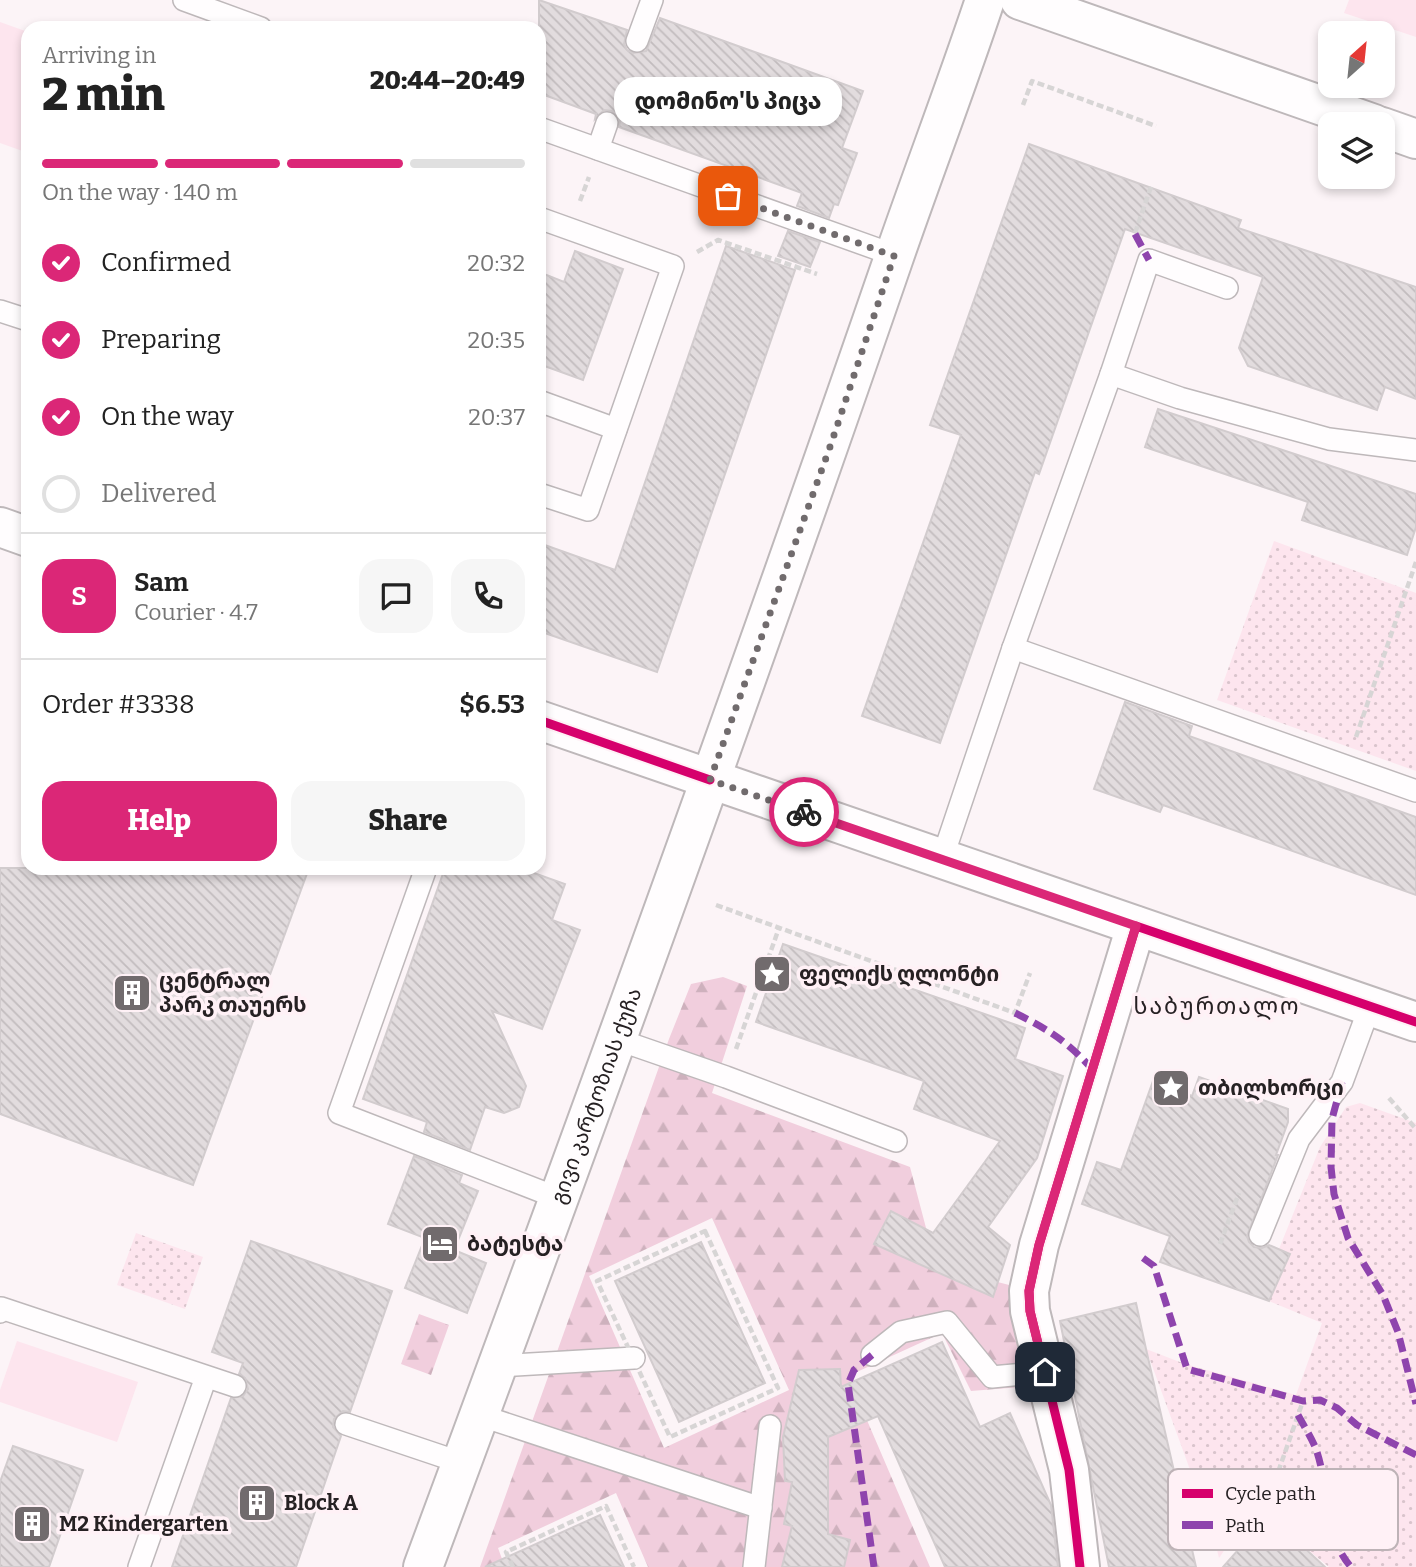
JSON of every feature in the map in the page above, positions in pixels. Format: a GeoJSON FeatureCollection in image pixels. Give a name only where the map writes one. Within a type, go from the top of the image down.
{"type":"FeatureCollection","features":[{"type":"Feature","properties":{"kind":"main road","name":"გივი კარტოზიას ქუჩა"},"geometry":{"type":"LineString","coordinates":[[423,1567],[831,444],[985,0]]}},
{"type":"Feature","properties":{"kind":"main road"},"geometry":{"type":"LineString","coordinates":[[1020,0],[1340,112]]}},
{"type":"Feature","properties":{"kind":"main road"},"geometry":{"type":"LineString","coordinates":[[1395,132],[1416,139]]}},
{"type":"Feature","properties":{"kind":"main road"},"geometry":{"type":"LineString","coordinates":[[0,527],[21,534]]}},
{"type":"Feature","properties":{"kind":"main road"},"geometry":{"type":"LineString","coordinates":[[546,722],[1416,1022]]}},
{"type":"Feature","properties":{"kind":"main road"},"geometry":{"type":"LineString","coordinates":[[1080,1567],[1069,1470],[1030,1311],[1029,1291],[1039,1245],[1136,926]]}},
{"type":"Feature","properties":{"kind":"lane"},"geometry":{"type":"LineString","coordinates":[[184,0],[242,21]]}},
{"type":"Feature","properties":{"kind":"lane"},"geometry":{"type":"LineString","coordinates":[[637,41],[652,0]]}},
{"type":"Feature","properties":{"kind":"lane"},"geometry":{"type":"LineString","coordinates":[[598,149],[607,123]]}},
{"type":"Feature","properties":{"kind":"lane"},"geometry":{"type":"LineString","coordinates":[[546,130],[894,256]]}},
{"type":"Feature","properties":{"kind":"lane"},"geometry":{"type":"LineString","coordinates":[[546,221],[673,266],[588,510],[546,496]]}},
{"type":"Feature","properties":{"kind":"lane"},"geometry":{"type":"LineString","coordinates":[[942,859],[1149,260],[1227,288]]}},
{"type":"Feature","properties":{"kind":"lane"},"geometry":{"type":"LineString","coordinates":[[0,310],[21,318]]}},
{"type":"Feature","properties":{"kind":"lane"},"geometry":{"type":"LineString","coordinates":[[1111,374],[1180,398],[1329,439],[1416,450]]}},
{"type":"Feature","properties":{"kind":"lane"},"geometry":{"type":"LineString","coordinates":[[546,404],[616,429]]}},
{"type":"Feature","properties":{"kind":"lane"},"geometry":{"type":"LineString","coordinates":[[1013,648],[1416,791]]}},
{"type":"Feature","properties":{"kind":"lane"},"geometry":{"type":"LineString","coordinates":[[423,875],[338,1113],[558,1198]]}},
{"type":"Feature","properties":{"kind":"lane"},"geometry":{"type":"LineString","coordinates":[[1259,1235],[1300,1139],[1342,1082],[1370,1006]]}},
{"type":"Feature","properties":{"kind":"lane"},"geometry":{"type":"LineString","coordinates":[[616,1039],[896,1141]]}},
{"type":"Feature","properties":{"kind":"lane"},"geometry":{"type":"LineString","coordinates":[[0,1312],[1,1308],[235,1387]]}},
{"type":"Feature","properties":{"kind":"lane"},"geometry":{"type":"LineString","coordinates":[[872,1355],[901,1332],[947,1322],[992,1377],[1045,1372]]}},
{"type":"Feature","properties":{"kind":"lane"},"geometry":{"type":"LineString","coordinates":[[497,1366],[634,1358]]}},
{"type":"Feature","properties":{"kind":"lane"},"geometry":{"type":"LineString","coordinates":[[139,1567],[205,1377]]}},
{"type":"Feature","properties":{"kind":"lane"},"geometry":{"type":"LineString","coordinates":[[479,1415],[761,1508]]}},
{"type":"Feature","properties":{"kind":"lane"},"geometry":{"type":"LineString","coordinates":[[345,1424],[462,1463]]}},
{"type":"Feature","properties":{"kind":"lane"},"geometry":{"type":"LineString","coordinates":[[754,1567],[769,1426]]}},
{"type":"Feature","properties":{"kind":"path"},"geometry":{"type":"LineString","coordinates":[[1023,104],[1032,81],[1156,125]]}},
{"type":"Feature","properties":{"kind":"path"},"geometry":{"type":"LineString","coordinates":[[1135,234],[1152,184]]}},
{"type":"Feature","properties":{"kind":"path"},"geometry":{"type":"LineString","coordinates":[[580,201],[585,187]]}},
{"type":"Feature","properties":{"kind":"path"},"geometry":{"type":"LineString","coordinates":[[673,266],[718,240],[817,274]]}},
{"type":"Feature","properties":{"kind":"path"},"geometry":{"type":"LineString","coordinates":[[1346,766],[1416,562]]}},
{"type":"Feature","properties":{"kind":"path"},"geometry":{"type":"LineString","coordinates":[[716,905],[1015,1013],[1030,973]]}},
{"type":"Feature","properties":{"kind":"path"},"geometry":{"type":"LineString","coordinates":[[726,1077],[779,928]]}},
{"type":"Feature","properties":{"kind":"path"},"geometry":{"type":"LineString","coordinates":[[1390,1098],[1416,1129]]}},
{"type":"Feature","properties":{"kind":"path"},"geometry":{"type":"LineString","coordinates":[[1220,1244],[1239,1193]]}},
{"type":"Feature","properties":{"kind":"path"},"geometry":{"type":"LineString","coordinates":[[705,1231],[778,1388],[670,1437],[634,1358],[597,1281],[705,1231]]}},
{"type":"Feature","properties":{"kind":"path"},"geometry":{"type":"LineString","coordinates":[[1279,1469],[1303,1401]]}},
{"type":"Feature","properties":{"kind":"path"},"geometry":{"type":"LineString","coordinates":[[513,1567],[506,1552],[606,1506],[634,1567]]}},
{"type":"Feature","properties":{"kind":"shaded area"},"geometry":{"type":"Polygon","coordinates":[[[1349,0],[1416,0],[1416,37],[1395,30],[1395,21],[1368,21],[1344,13],[1349,0]]]}},
{"type":"Feature","properties":{"kind":"shaded area"},"geometry":{"type":"Polygon","coordinates":[[[0,22],[21,30],[21,150],[0,143],[0,22]]]}},
{"type":"Feature","properties":{"kind":"shaded area"},"geometry":{"type":"Polygon","coordinates":[[[1274,541],[1416,593],[1416,771],[1217,700],[1274,541]]]}},
{"type":"Feature","properties":{"kind":"shaded area"},"geometry":{"type":"Polygon","coordinates":[[[1360,1103],[1416,1123],[1416,1567],[1329,1567],[1308,1550],[1398,1550],[1398,1469],[1190,1469],[1146,1349],[1185,1364],[1296,1395],[1322,1323],[1269,1301],[1290,1254],[1279,1249],[1320,1147],[1346,1107],[1360,1103]]]}},
{"type":"Feature","properties":{"kind":"shaded area"},"geometry":{"type":"Polygon","coordinates":[[[136,1233],[203,1257],[185,1309],[117,1285],[136,1233]]]}},
{"type":"Feature","properties":{"kind":"shaded area"},"geometry":{"type":"Polygon","coordinates":[[[17,1341],[138,1382],[117,1442],[0,1402],[0,1390],[17,1341]]]}},
{"type":"Feature","properties":{"kind":"green space"},"geometry":{"type":"Polygon","coordinates":[[[723,977],[747,986],[712,1093],[910,1167],[936,1266],[1013,1286],[1035,1386],[971,1391],[942,1333],[848,1376],[930,1567],[648,1567],[616,1493],[498,1548],[505,1567],[480,1567],[691,984],[723,977]],[[712,1218],[589,1276],[664,1448],[789,1390],[712,1218]]]}},
{"type":"Feature","properties":{"kind":"green space"},"geometry":{"type":"Polygon","coordinates":[[[419,1314],[449,1325],[431,1375],[401,1364],[419,1314]]]}},
{"type":"Feature","properties":{"kind":"building"},"geometry":{"type":"Polygon","coordinates":[[[539,0],[627,30],[624,44],[627,50],[633,53],[646,51],[660,18],[863,91],[842,148],[857,153],[838,205],[834,204],[829,218],[797,206],[802,193],[619,127],[620,120],[612,111],[604,110],[595,119],[596,114],[546,96],[546,21],[539,21],[539,0]]]}},
{"type":"Feature","properties":{"kind":"building"},"geometry":{"type":"Polygon","coordinates":[[[1029,144],[1241,220],[1238,228],[1416,287],[1416,399],[1385,387],[1377,410],[1248,366],[1239,348],[1263,277],[1125,229],[1039,474],[1035,472],[940,743],[862,716],[961,435],[930,425],[1029,144]]]}},
{"type":"Feature","properties":{"kind":"building"},"geometry":{"type":"Polygon","coordinates":[[[788,231],[820,242],[810,267],[778,256],[788,231]]]}},
{"type":"Feature","properties":{"kind":"building"},"geometry":{"type":"Polygon","coordinates":[[[726,246],[795,270],[657,672],[546,633],[546,545],[615,570],[726,246]]]}},
{"type":"Feature","properties":{"kind":"building"},"geometry":{"type":"Polygon","coordinates":[[[575,251],[623,269],[583,380],[546,367],[546,275],[564,282],[575,251]]]}},
{"type":"Feature","properties":{"kind":"building"},"geometry":{"type":"Polygon","coordinates":[[[1158,409],[1416,494],[1416,527],[1407,555],[1302,520],[1308,502],[1145,447],[1158,409]]]}},
{"type":"Feature","properties":{"kind":"building"},"geometry":{"type":"Polygon","coordinates":[[[1125,702],[1192,726],[1189,736],[1416,817],[1416,895],[1163,805],[1160,812],[1094,789],[1125,702]]]}},
{"type":"Feature","properties":{"kind":"building","name":"ცენტრალ პარკ თაუერს"},"geometry":{"type":"Polygon","coordinates":[[[0,868],[21,868],[21,875],[306,875],[193,1185],[0,1114],[0,868]]]}},
{"type":"Feature","properties":{"kind":"building"},"geometry":{"type":"Polygon","coordinates":[[[443,875],[540,875],[565,884],[552,920],[580,930],[542,1029],[492,1011],[526,1086],[519,1107],[504,1113],[485,1107],[470,1150],[424,1132],[427,1122],[363,1099],[443,875]]]}},
{"type":"Feature","properties":{"kind":"building"},"geometry":{"type":"Polygon","coordinates":[[[783,944],[1025,1028],[1015,1059],[1063,1076],[1037,1158],[988,1227],[1010,1245],[993,1297],[874,1244],[891,1211],[933,1233],[1000,1141],[914,1109],[924,1081],[756,1022],[783,944]]]}},
{"type":"Feature","properties":{"kind":"building"},"geometry":{"type":"Polygon","coordinates":[[[1199,1077],[1288,1109],[1288,1122],[1278,1155],[1247,1236],[1254,1247],[1269,1245],[1290,1254],[1269,1301],[1160,1262],[1170,1236],[1082,1204],[1097,1162],[1121,1170],[1153,1081],[1192,1096],[1199,1077]]]}},
{"type":"Feature","properties":{"kind":"building","name":"ბატესტა"},"geometry":{"type":"Polygon","coordinates":[[[414,1156],[462,1175],[459,1183],[478,1191],[454,1250],[486,1263],[467,1313],[405,1288],[425,1238],[388,1224],[414,1156]]]}},
{"type":"Feature","properties":{"kind":"building"},"geometry":{"type":"Polygon","coordinates":[[[251,1241],[392,1291],[350,1412],[343,1411],[334,1419],[333,1427],[341,1436],[296,1567],[172,1567],[231,1398],[243,1396],[248,1389],[245,1378],[239,1374],[243,1363],[212,1352],[251,1241]]]}},
{"type":"Feature","properties":{"kind":"building"},"geometry":{"type":"Polygon","coordinates":[[[701,1242],[765,1383],[679,1422],[615,1281],[701,1242]]]}},
{"type":"Feature","properties":{"kind":"building"},"geometry":{"type":"Polygon","coordinates":[[[1136,1303],[1174,1469],[1168,1469],[1168,1550],[1192,1550],[1196,1567],[1109,1567],[1060,1321],[1136,1303]]]}},
{"type":"Feature","properties":{"kind":"building"},"geometry":{"type":"Polygon","coordinates":[[[942,1342],[980,1427],[1010,1413],[1051,1505],[1058,1567],[945,1567],[878,1416],[828,1437],[828,1534],[850,1540],[844,1567],[782,1567],[792,1526],[784,1524],[792,1482],[785,1481],[783,1437],[799,1370],[840,1369],[841,1387],[942,1342]]]}},
{"type":"Feature","properties":{"kind":"building","name":"M2 Kindergarten"},"geometry":{"type":"Polygon","coordinates":[[[13,1446],[83,1470],[49,1567],[0,1567],[0,1482],[13,1446]]]}},
{"type":"Feature","properties":{"kind":"building"},"geometry":{"type":"Polygon","coordinates":[[[600,1515],[624,1567],[485,1567],[600,1515]]]}},
{"type":"Feature","properties":{"kind":"building"},"geometry":{"type":"Polygon","coordinates":[[[1238,1550],[1307,1550],[1325,1567],[1223,1567],[1238,1550]]]}},
{"type":"Feature","properties":{"kind":"marked path"},"geometry":{"type":"LineString","coordinates":[[1135,234],[1149,260]]}},
{"type":"Feature","properties":{"kind":"marked path"},"geometry":{"type":"LineString","coordinates":[[1015,1013],[1057,1037],[1092,1069]]}},
{"type":"Feature","properties":{"kind":"marked path"},"geometry":{"type":"LineString","coordinates":[[1342,1082],[1332,1119],[1331,1167],[1334,1194],[1348,1238],[1383,1295],[1398,1332],[1416,1404]]}},
{"type":"Feature","properties":{"kind":"marked path"},"geometry":{"type":"LineString","coordinates":[[1143,1258],[1154,1266],[1187,1369],[1303,1401],[1320,1400],[1337,1408],[1357,1425],[1416,1455]]}},
{"type":"Feature","properties":{"kind":"marked path"},"geometry":{"type":"LineString","coordinates":[[872,1355],[854,1370],[848,1384],[874,1567]]}},
{"type":"Feature","properties":{"kind":"marked path"},"geometry":{"type":"LineString","coordinates":[[1298,1415],[1316,1449],[1321,1469]]}},
{"type":"Feature","properties":{"kind":"marked path"},"geometry":{"type":"LineString","coordinates":[[1340,1550],[1351,1567]]}},
{"type":"Feature","properties":{"kind":"cycle path"},"geometry":{"type":"LineString","coordinates":[[546,722],[710,780]]}},
{"type":"Feature","properties":{"kind":"cycle path"},"geometry":{"type":"LineString","coordinates":[[1080,1567],[1069,1470],[1030,1311],[1029,1291],[1039,1245],[1136,926],[1416,1022]]}},
{"type":"Feature","properties":{"kind":"way so far"},"geometry":{"type":"LineString","coordinates":[[728,196],[894,256],[831,444],[710,780],[804,812]]}},
{"type":"Feature","properties":{"kind":"place","name":"დომინო'ს პიცა"},"geometry":{"type":"Point","coordinates":[728,196]}},
{"type":"Feature","properties":{"kind":"place","name":"ფელიქს ღლონტი"},"geometry":{"type":"Point","coordinates":[772,974]}},
{"type":"Feature","properties":{"kind":"place","name":"ცენტრალ პარკ თაუერს"},"geometry":{"type":"Point","coordinates":[132,993]}},
{"type":"Feature","properties":{"kind":"place","name":"თბილხორცი"},"geometry":{"type":"Point","coordinates":[1171,1088]}},
{"type":"Feature","properties":{"kind":"place","name":"ბატესტა"},"geometry":{"type":"Point","coordinates":[440,1244]}},
{"type":"Feature","properties":{"kind":"place","name":"Block A"},"geometry":{"type":"Point","coordinates":[257,1503]}},
{"type":"Feature","properties":{"kind":"place","name":"M2 Kindergarten"},"geometry":{"type":"Point","coordinates":[32,1524]}},
{"type":"Feature","properties":{"kind":"district","name":"საბურთალო"},"geometry":{"type":"Point","coordinates":[1217,1006]}},
{"type":"Feature","properties":{"kind":"route"},"geometry":{"type":"LineString","coordinates":[[804,812],[1136,926],[1039,1245],[1029,1291],[1030,1311],[1045,1372]]}}]}
